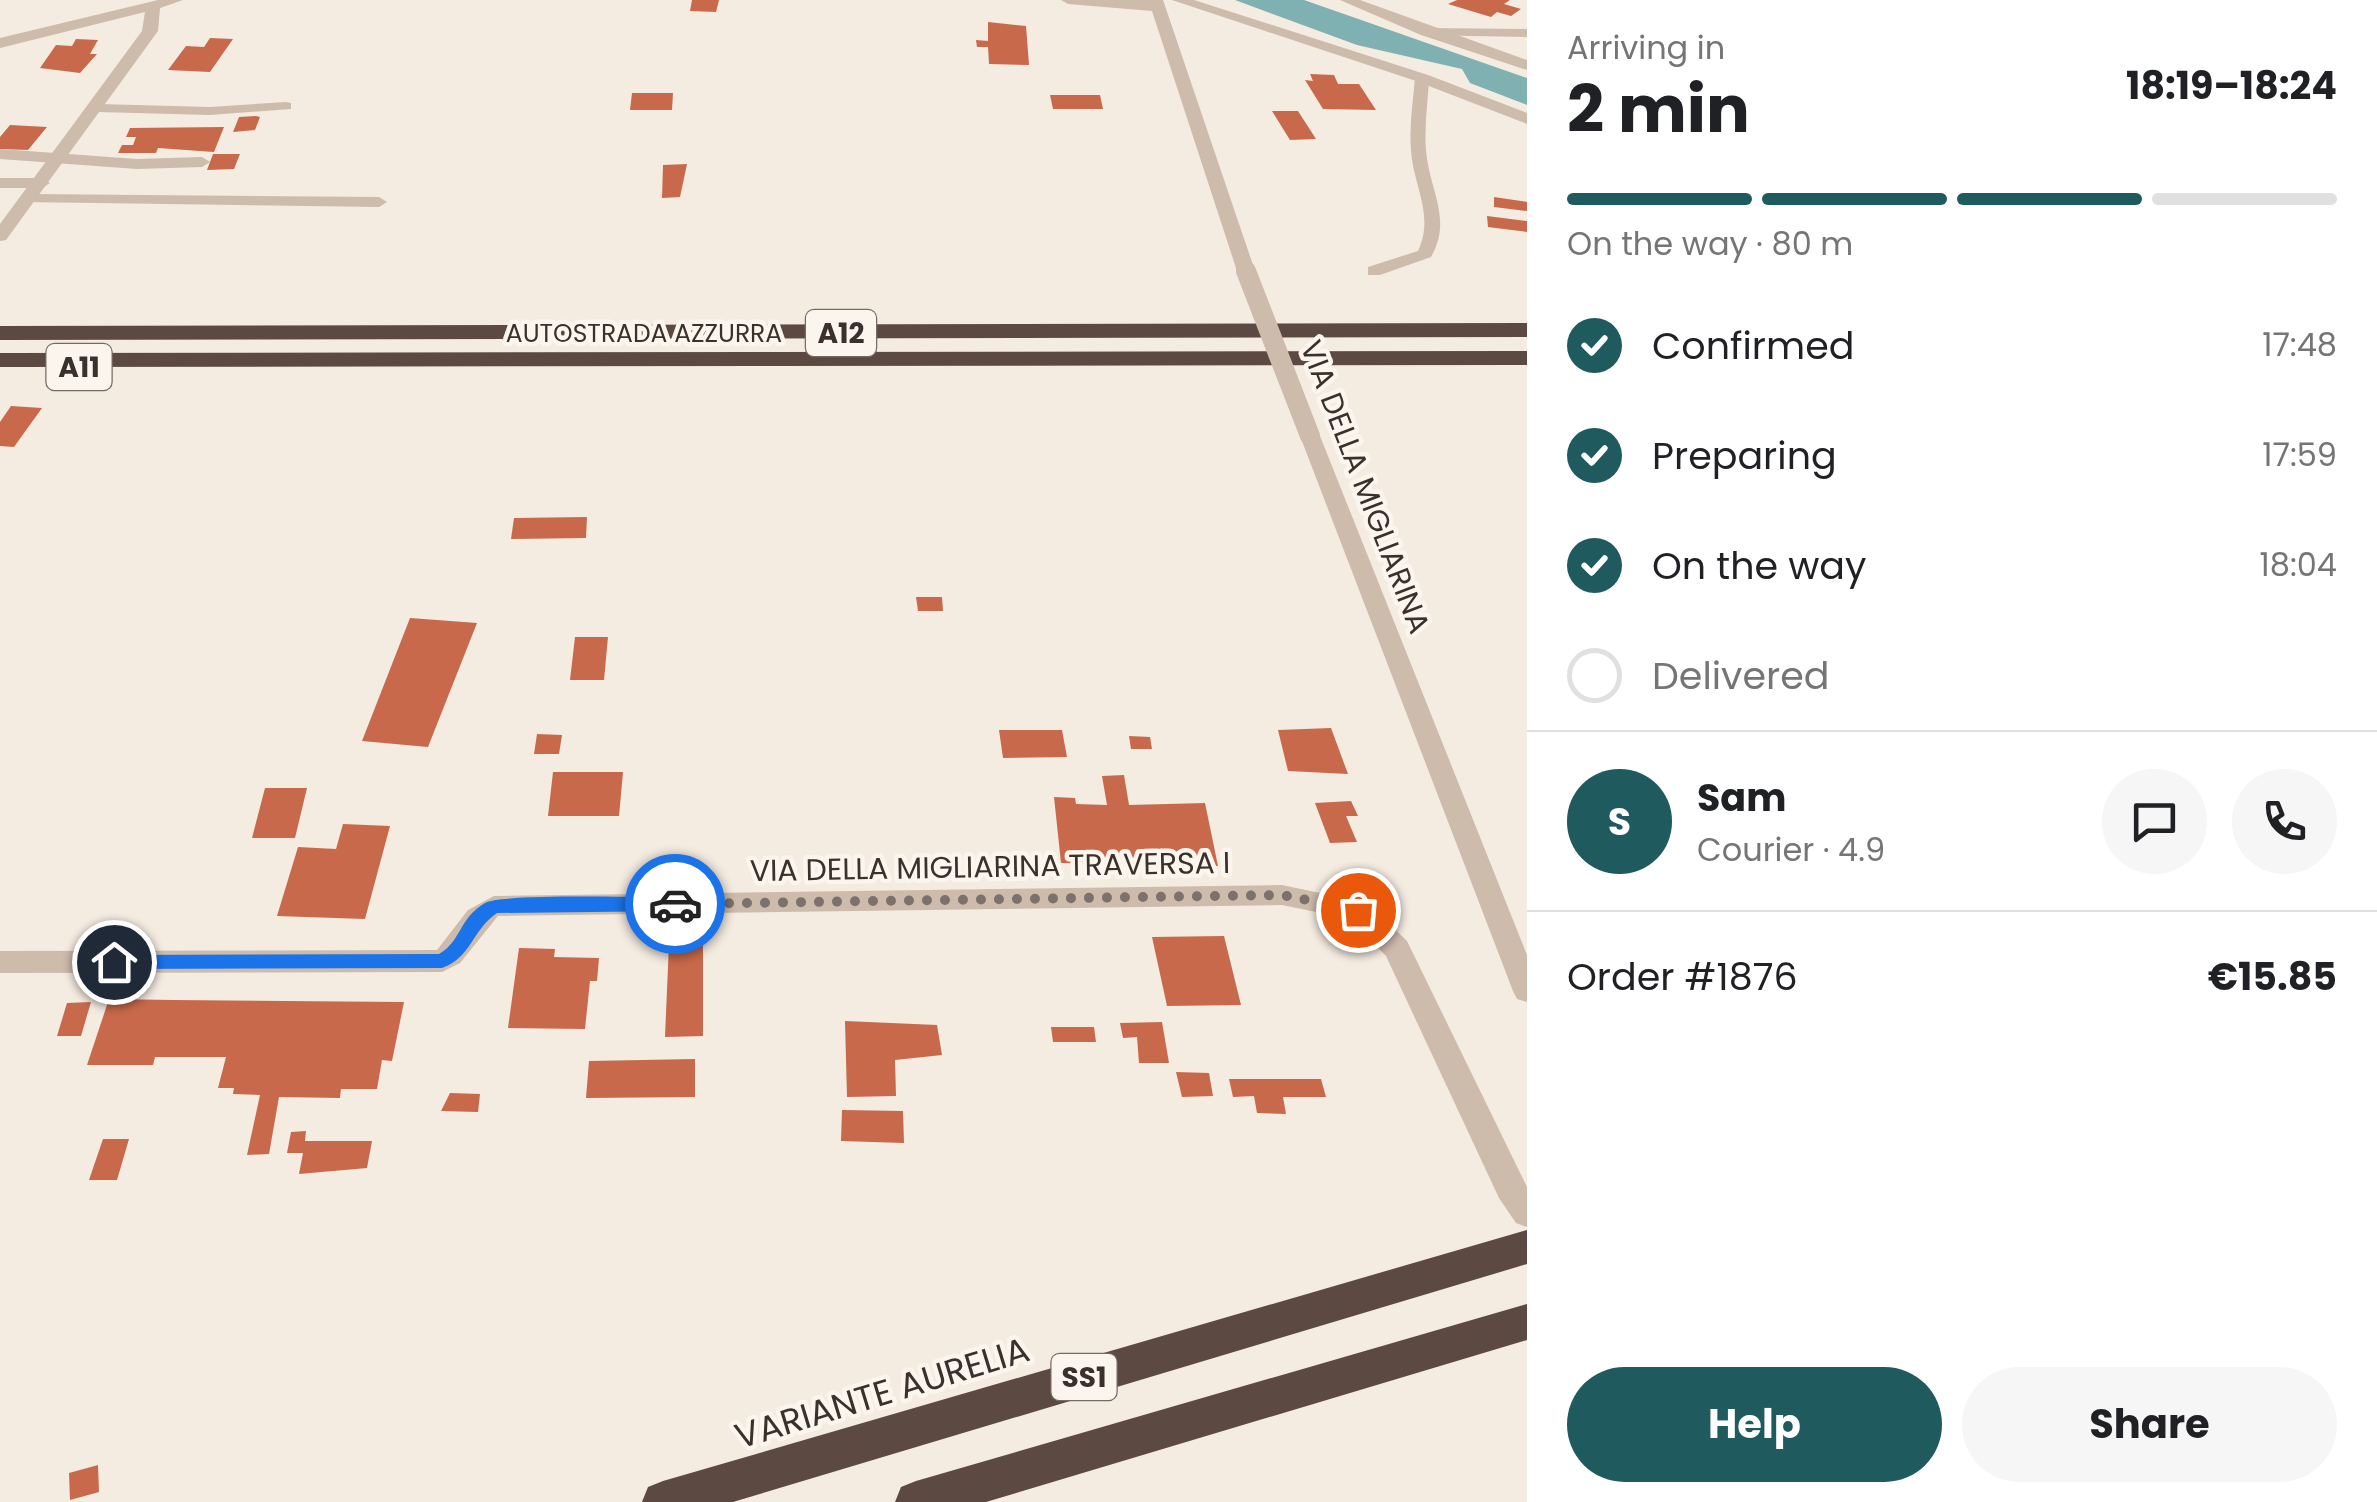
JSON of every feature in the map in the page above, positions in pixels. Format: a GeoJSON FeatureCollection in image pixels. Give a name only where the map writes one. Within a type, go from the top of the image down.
{"type":"FeatureCollection","features":[{"type":"Feature","properties":{"kind":"highway","name":"AUTOSTRADA AZZURRA"},"geometry":{"type":"LineString","coordinates":[[0,333],[1527,330]]}},
{"type":"Feature","properties":{"kind":"highway","name":"AUTOSTRADA AZZURRA"},"geometry":{"type":"LineString","coordinates":[[0,360],[1527,358]]}},
{"type":"Feature","properties":{"kind":"highway","name":"A11"},"geometry":{"type":"LineString","coordinates":[[0,374],[158,360]]}},
{"type":"Feature","properties":{"kind":"highway","name":"VARIANTE AURELIA"},"geometry":{"type":"LineString","coordinates":[[663,1502],[1516,1250]]}},
{"type":"Feature","properties":{"kind":"highway","name":"SS1"},"geometry":{"type":"LineString","coordinates":[[916,1502],[1510,1327]]}},
{"type":"Feature","properties":{"kind":"street"},"geometry":{"type":"LineString","coordinates":[[0,43],[176,0]]}},
{"type":"Feature","properties":{"kind":"street"},"geometry":{"type":"LineString","coordinates":[[1068,0],[1158,4]]}},
{"type":"Feature","properties":{"kind":"street"},"geometry":{"type":"LineString","coordinates":[[1180,0],[1424,55],[1527,65]]}},
{"type":"Feature","properties":{"kind":"street"},"geometry":{"type":"LineString","coordinates":[[1347,0],[1424,55],[1527,120]]}},
{"type":"Feature","properties":{"kind":"street","name":"VIA DELLA MIGLIARINA"},"geometry":{"type":"LineString","coordinates":[[1158,4],[1246,271],[1527,992]]}},
{"type":"Feature","properties":{"kind":"street"},"geometry":{"type":"LineString","coordinates":[[0,236],[98,108],[150,32],[153,6]]}},
{"type":"Feature","properties":{"kind":"street","name":"VIA DELLA MIGLIARINA TRAVERSA I"},"geometry":{"type":"LineString","coordinates":[[0,962],[442,961],[457,953],[470,922],[494,906],[1282,895],[1358,910],[1397,949],[1510,1188],[1527,1213]]}},
{"type":"Feature","properties":{"kind":"lane"},"geometry":{"type":"LineString","coordinates":[[1374,271],[1425,254],[1436,235],[1435,205],[1419,156],[1424,55],[1448,20]]}},
{"type":"Feature","properties":{"kind":"lane"},"geometry":{"type":"LineString","coordinates":[[1424,55],[1527,33]]}},
{"type":"Feature","properties":{"kind":"lane"},"geometry":{"type":"LineString","coordinates":[[98,108],[210,111],[286,106]]}},
{"type":"Feature","properties":{"kind":"lane"},"geometry":{"type":"LineString","coordinates":[[0,154],[202,162]]}},
{"type":"Feature","properties":{"kind":"lane"},"geometry":{"type":"LineString","coordinates":[[0,200],[8,183],[42,183]]}},
{"type":"Feature","properties":{"kind":"lane"},"geometry":{"type":"LineString","coordinates":[[30,199],[380,202]]}},
{"type":"Feature","properties":{"kind":"water"},"geometry":{"type":"Polygon","coordinates":[[[1235,0],[1304,0],[1527,78],[1527,105],[1470,83],[1462,69],[1357,45],[1235,0]]]}},
{"type":"Feature","properties":{"kind":"building"},"geometry":{"type":"Polygon","coordinates":[[[692,0],[719,0],[716,12],[690,11],[692,0]]]}},
{"type":"Feature","properties":{"kind":"building"},"geometry":{"type":"Polygon","coordinates":[[[1457,0],[1510,0],[1504,4],[1521,9],[1511,16],[1497,12],[1491,17],[1448,4],[1457,0]]]}},
{"type":"Feature","properties":{"kind":"building"},"geometry":{"type":"Polygon","coordinates":[[[988,22],[1026,26],[1029,65],[989,64],[988,47],[977,47],[976,40],[988,41],[988,22]]]}},
{"type":"Feature","properties":{"kind":"building"},"geometry":{"type":"Polygon","coordinates":[[[210,38],[233,39],[210,72],[168,70],[186,46],[204,47],[210,38]]]}},
{"type":"Feature","properties":{"kind":"building"},"geometry":{"type":"Polygon","coordinates":[[[76,39],[98,40],[90,54],[97,54],[80,73],[40,68],[56,45],[72,46],[76,39]]]}},
{"type":"Feature","properties":{"kind":"building"},"geometry":{"type":"Polygon","coordinates":[[[1310,74],[1334,75],[1338,84],[1359,84],[1376,110],[1323,109],[1305,80],[1313,81],[1310,74]]]}},
{"type":"Feature","properties":{"kind":"building"},"geometry":{"type":"Polygon","coordinates":[[[632,93],[673,93],[672,110],[630,110],[632,93]]]}},
{"type":"Feature","properties":{"kind":"building"},"geometry":{"type":"Polygon","coordinates":[[[1050,95],[1100,95],[1103,109],[1053,109],[1050,95]]]}},
{"type":"Feature","properties":{"kind":"building"},"geometry":{"type":"Polygon","coordinates":[[[1272,111],[1298,111],[1316,139],[1290,140],[1272,111]]]}},
{"type":"Feature","properties":{"kind":"building"},"geometry":{"type":"Polygon","coordinates":[[[239,117],[260,117],[255,130],[233,132],[239,117]]]}},
{"type":"Feature","properties":{"kind":"building"},"geometry":{"type":"Polygon","coordinates":[[[10,125],[47,127],[28,150],[0,149],[0,137],[10,125]]]}},
{"type":"Feature","properties":{"kind":"building"},"geometry":{"type":"Polygon","coordinates":[[[224,127],[214,152],[158,148],[156,153],[118,153],[122,145],[133,145],[136,137],[126,137],[130,128],[224,127]]]}},
{"type":"Feature","properties":{"kind":"building"},"geometry":{"type":"Polygon","coordinates":[[[213,154],[240,154],[234,169],[207,170],[213,154]]]}},
{"type":"Feature","properties":{"kind":"building"},"geometry":{"type":"Polygon","coordinates":[[[687,164],[680,197],[662,198],[663,165],[687,164]]]}},
{"type":"Feature","properties":{"kind":"building"},"geometry":{"type":"Polygon","coordinates":[[[1494,197],[1527,202],[1527,211],[1494,207],[1494,197]]]}},
{"type":"Feature","properties":{"kind":"building"},"geometry":{"type":"Polygon","coordinates":[[[1487,216],[1527,221],[1527,232],[1488,227],[1487,216]]]}},
{"type":"Feature","properties":{"kind":"building"},"geometry":{"type":"Polygon","coordinates":[[[11,406],[42,408],[14,447],[0,446],[0,422],[11,406]]]}},
{"type":"Feature","properties":{"kind":"building"},"geometry":{"type":"Polygon","coordinates":[[[587,517],[586,538],[511,539],[514,518],[587,517]]]}},
{"type":"Feature","properties":{"kind":"building"},"geometry":{"type":"Polygon","coordinates":[[[916,597],[942,597],[943,611],[918,611],[916,597]]]}},
{"type":"Feature","properties":{"kind":"building"},"geometry":{"type":"Polygon","coordinates":[[[410,618],[477,623],[428,747],[362,741],[410,618]]]}},
{"type":"Feature","properties":{"kind":"building"},"geometry":{"type":"Polygon","coordinates":[[[575,637],[608,637],[604,680],[570,680],[575,637]]]}},
{"type":"Feature","properties":{"kind":"building"},"geometry":{"type":"Polygon","coordinates":[[[1331,728],[1348,774],[1288,771],[1278,730],[1331,728]]]}},
{"type":"Feature","properties":{"kind":"building"},"geometry":{"type":"Polygon","coordinates":[[[999,730],[1062,730],[1067,757],[1003,758],[999,730]]]}},
{"type":"Feature","properties":{"kind":"building"},"geometry":{"type":"Polygon","coordinates":[[[537,734],[562,735],[559,754],[534,754],[537,734]]]}},
{"type":"Feature","properties":{"kind":"building"},"geometry":{"type":"Polygon","coordinates":[[[1129,736],[1150,737],[1152,749],[1131,749],[1129,736]]]}},
{"type":"Feature","properties":{"kind":"building"},"geometry":{"type":"Polygon","coordinates":[[[553,772],[623,772],[619,816],[548,816],[553,772]]]}},
{"type":"Feature","properties":{"kind":"building"},"geometry":{"type":"Polygon","coordinates":[[[1124,775],[1129,805],[1205,803],[1218,866],[1061,863],[1054,797],[1075,798],[1076,804],[1107,805],[1102,776],[1124,775]]]}},
{"type":"Feature","properties":{"kind":"building"},"geometry":{"type":"Polygon","coordinates":[[[265,788],[307,788],[295,838],[252,838],[265,788]]]}},
{"type":"Feature","properties":{"kind":"building"},"geometry":{"type":"Polygon","coordinates":[[[1351,801],[1358,816],[1346,816],[1357,842],[1330,843],[1315,803],[1351,801]]]}},
{"type":"Feature","properties":{"kind":"building"},"geometry":{"type":"Polygon","coordinates":[[[343,824],[390,826],[365,919],[277,916],[298,847],[336,849],[343,824]]]}},
{"type":"Feature","properties":{"kind":"building"},"geometry":{"type":"Polygon","coordinates":[[[670,920],[703,920],[703,1036],[665,1037],[670,920]]]}},
{"type":"Feature","properties":{"kind":"building"},"geometry":{"type":"Polygon","coordinates":[[[1224,936],[1241,1005],[1167,1006],[1152,937],[1224,936]]]}},
{"type":"Feature","properties":{"kind":"building"},"geometry":{"type":"Polygon","coordinates":[[[519,948],[555,949],[554,957],[599,958],[597,981],[590,981],[585,1029],[508,1028],[519,948]]]}},
{"type":"Feature","properties":{"kind":"building"},"geometry":{"type":"Polygon","coordinates":[[[109,999],[404,1002],[392,1061],[382,1060],[377,1089],[341,1089],[340,1098],[279,1097],[269,1154],[247,1155],[260,1095],[233,1094],[234,1088],[218,1088],[226,1057],[155,1057],[153,1065],[87,1065],[109,999]]]}},
{"type":"Feature","properties":{"kind":"building"},"geometry":{"type":"Polygon","coordinates":[[[91,1002],[81,1036],[57,1036],[67,1003],[91,1002]]]}},
{"type":"Feature","properties":{"kind":"building"},"geometry":{"type":"Polygon","coordinates":[[[845,1021],[937,1025],[942,1055],[895,1060],[896,1096],[847,1097],[845,1021]]]}},
{"type":"Feature","properties":{"kind":"building"},"geometry":{"type":"Polygon","coordinates":[[[1162,1022],[1169,1063],[1139,1063],[1137,1037],[1123,1038],[1120,1023],[1162,1022]]]}},
{"type":"Feature","properties":{"kind":"building"},"geometry":{"type":"Polygon","coordinates":[[[1051,1027],[1094,1027],[1096,1042],[1053,1042],[1051,1027]]]}},
{"type":"Feature","properties":{"kind":"building"},"geometry":{"type":"Polygon","coordinates":[[[695,1059],[695,1097],[586,1098],[589,1061],[695,1059]]]}},
{"type":"Feature","properties":{"kind":"building"},"geometry":{"type":"Polygon","coordinates":[[[1176,1072],[1209,1073],[1213,1096],[1182,1097],[1176,1072]]]}},
{"type":"Feature","properties":{"kind":"building"},"geometry":{"type":"Polygon","coordinates":[[[1229,1079],[1321,1079],[1326,1097],[1283,1097],[1286,1114],[1257,1113],[1254,1096],[1233,1097],[1229,1079]]]}},
{"type":"Feature","properties":{"kind":"building"},"geometry":{"type":"Polygon","coordinates":[[[450,1093],[480,1094],[478,1112],[441,1111],[450,1093]]]}},
{"type":"Feature","properties":{"kind":"building"},"geometry":{"type":"Polygon","coordinates":[[[842,1110],[903,1111],[904,1143],[841,1141],[842,1110]]]}},
{"type":"Feature","properties":{"kind":"building"},"geometry":{"type":"Polygon","coordinates":[[[306,1131],[305,1141],[372,1141],[367,1168],[299,1174],[303,1153],[287,1153],[291,1132],[306,1131]]]}},
{"type":"Feature","properties":{"kind":"building"},"geometry":{"type":"Polygon","coordinates":[[[103,1139],[129,1139],[117,1180],[89,1180],[103,1139]]]}},
{"type":"Feature","properties":{"kind":"building"},"geometry":{"type":"Polygon","coordinates":[[[98,1465],[99,1492],[70,1500],[69,1473],[98,1465]]]}},
{"type":"Feature","properties":{"kind":"way so far"},"geometry":{"type":"LineString","coordinates":[[675,904],[1282,895],[1358,910]]}},
{"type":"Feature","properties":{"kind":"route"},"geometry":{"type":"LineString","coordinates":[[114,962],[442,961],[457,953],[470,922],[494,906],[675,904]]}}]}
